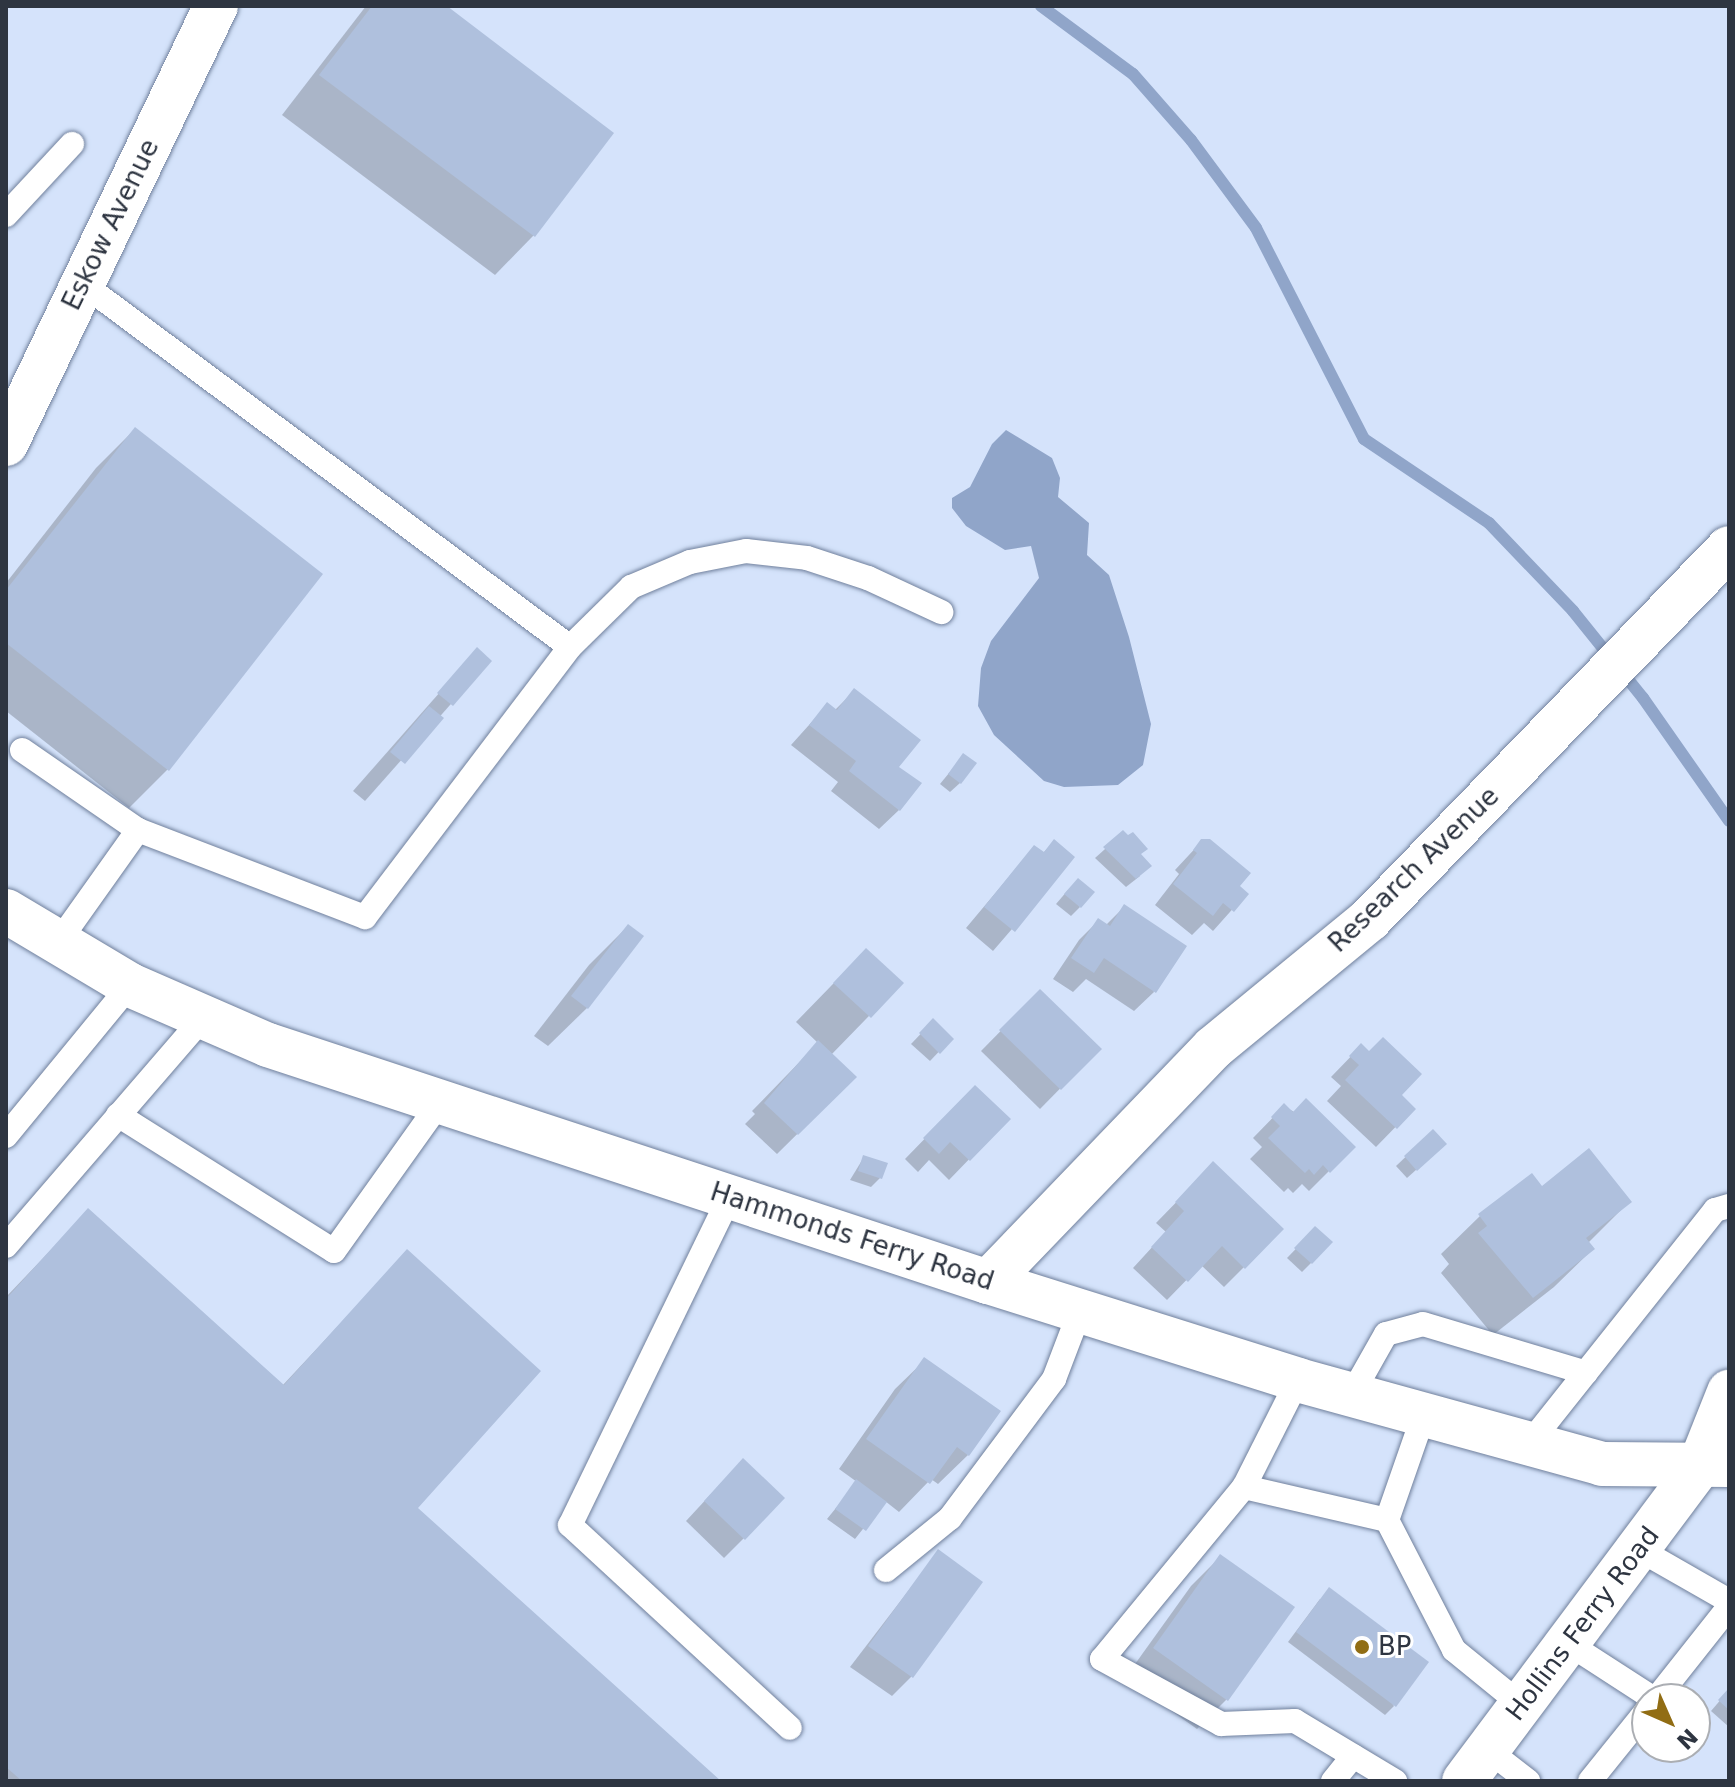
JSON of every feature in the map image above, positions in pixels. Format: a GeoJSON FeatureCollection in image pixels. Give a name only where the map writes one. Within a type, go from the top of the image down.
{"type":"FeatureCollection","features":[{"type":"Feature","properties":{"kind":"street","name":"Eskow Avenue"},"geometry":{"type":"LineString","coordinates":[[6,444],[216,6]]}},
{"type":"Feature","properties":{"kind":"street","name":"Research Avenue"},"geometry":{"type":"LineString","coordinates":[[988,1282],[1213,1048],[1370,919],[1729,548]]}},
{"type":"Feature","properties":{"kind":"street","name":"Hammonds Ferry Road"},"geometry":{"type":"LineString","coordinates":[[6,911],[130,985],[202,1019],[988,1282],[1298,1380],[1602,1464],[1719,1458]]}},
{"type":"Feature","properties":{"kind":"street","name":"Hollins Ferry Road"},"geometry":{"type":"LineString","coordinates":[[1476,1766],[1640,1550],[1719,1458],[1729,1392]]}},
{"type":"Feature","properties":{"kind":"lane"},"geometry":{"type":"LineString","coordinates":[[6,215],[72,144]]}},
{"type":"Feature","properties":{"kind":"lane"},"geometry":{"type":"LineString","coordinates":[[83,284],[570,647]]}},
{"type":"Feature","properties":{"kind":"lane"},"geometry":{"type":"LineString","coordinates":[[22,750],[138,830],[365,917],[570,647],[631,587],[690,562],[746,551],[807,558],[868,578],[941,612]]}},
{"type":"Feature","properties":{"kind":"lane"},"geometry":{"type":"LineString","coordinates":[[57,944],[138,830]]}},
{"type":"Feature","properties":{"kind":"lane"},"geometry":{"type":"LineString","coordinates":[[6,1136],[130,985]]}},
{"type":"Feature","properties":{"kind":"lane"},"geometry":{"type":"LineString","coordinates":[[6,1246],[202,1019]]}},
{"type":"Feature","properties":{"kind":"lane"},"geometry":{"type":"LineString","coordinates":[[118,1115],[334,1251],[441,1101]]}},
{"type":"Feature","properties":{"kind":"lane"},"geometry":{"type":"LineString","coordinates":[[730,1196],[570,1525],[790,1728]]}},
{"type":"Feature","properties":{"kind":"lane"},"geometry":{"type":"LineString","coordinates":[[1529,1444],[1715,1210],[1729,1206]]}},
{"type":"Feature","properties":{"kind":"lane"},"geometry":{"type":"LineString","coordinates":[[886,1570],[950,1518],[1045,1392],[1080,1311]]}},
{"type":"Feature","properties":{"kind":"lane"},"geometry":{"type":"LineString","coordinates":[[1352,1394],[1386,1334],[1423,1324],[1586,1373]]}},
{"type":"Feature","properties":{"kind":"lane"},"geometry":{"type":"LineString","coordinates":[[1298,1380],[1244,1487],[1102,1659],[1221,1724],[1295,1721],[1395,1781]]}},
{"type":"Feature","properties":{"kind":"lane"},"geometry":{"type":"LineString","coordinates":[[1424,1414],[1387,1520],[1454,1650],[1523,1706]]}},
{"type":"Feature","properties":{"kind":"lane"},"geometry":{"type":"LineString","coordinates":[[1244,1487],[1387,1520]]}},
{"type":"Feature","properties":{"kind":"lane"},"geometry":{"type":"LineString","coordinates":[[1640,1550],[1729,1601]]}},
{"type":"Feature","properties":{"kind":"lane"},"geometry":{"type":"LineString","coordinates":[[1668,1683],[1729,1607]]}},
{"type":"Feature","properties":{"kind":"lane"},"geometry":{"type":"LineString","coordinates":[[1569,1644],[1631,1684]]}},
{"type":"Feature","properties":{"kind":"lane"},"geometry":{"type":"LineString","coordinates":[[1590,1781],[1631,1730]]}},
{"type":"Feature","properties":{"kind":"lane"},"geometry":{"type":"LineString","coordinates":[[1333,1781],[1353,1756]]}},
{"type":"Feature","properties":{"kind":"lane"},"geometry":{"type":"LineString","coordinates":[[1476,1766],[1528,1781]]}},
{"type":"Feature","properties":{"kind":"water"},"geometry":{"type":"Polygon","coordinates":[[[1006,430],[1052,458],[1060,478],[1058,497],[1089,523],[1087,555],[1109,575],[1129,637],[1151,724],[1143,765],[1118,785],[1064,787],[1044,781],[994,735],[978,706],[981,668],[991,641],[1039,578],[1031,546],[1005,550],[966,526],[952,508],[952,498],[970,487],[992,444],[1006,430]]]}},
{"type":"Feature","properties":{"kind":"building"},"geometry":{"type":"Polygon","coordinates":[[[372,6],[447,6],[614,133],[535,237],[319,75],[372,6]]]}},
{"type":"Feature","properties":{"kind":"building"},"geometry":{"type":"Polygon","coordinates":[[[135,427],[323,574],[169,771],[6,643],[6,590],[135,427]]]}},
{"type":"Feature","properties":{"kind":"building"},"geometry":{"type":"Polygon","coordinates":[[[477,647],[492,661],[453,706],[437,693],[477,647]]]}},
{"type":"Feature","properties":{"kind":"building"},"geometry":{"type":"Polygon","coordinates":[[[854,688],[921,740],[899,767],[922,783],[900,811],[849,771],[856,761],[809,725],[827,702],[837,710],[854,688]]]}},
{"type":"Feature","properties":{"kind":"building"},"geometry":{"type":"Polygon","coordinates":[[[429,706],[444,718],[405,764],[390,752],[429,706]]]}},
{"type":"Feature","properties":{"kind":"building"},"geometry":{"type":"Polygon","coordinates":[[[963,753],[977,763],[961,784],[948,774],[963,753]]]}},
{"type":"Feature","properties":{"kind":"building"},"geometry":{"type":"Polygon","coordinates":[[[1123,830],[1128,835],[1133,832],[1148,849],[1141,854],[1152,866],[1136,879],[1103,847],[1123,830]]]}},
{"type":"Feature","properties":{"kind":"building"},"geometry":{"type":"Polygon","coordinates":[[[1054,839],[1075,857],[1015,932],[984,907],[1034,845],[1044,852],[1054,839]]]}},
{"type":"Feature","properties":{"kind":"building"},"geometry":{"type":"Polygon","coordinates":[[[1201,839],[1210,839],[1251,873],[1240,886],[1249,894],[1234,912],[1223,903],[1213,916],[1173,884],[1197,853],[1193,850],[1201,839]]]}},
{"type":"Feature","properties":{"kind":"building"},"geometry":{"type":"Polygon","coordinates":[[[1078,878],[1095,892],[1081,908],[1064,894],[1078,878]]]}},
{"type":"Feature","properties":{"kind":"building"},"geometry":{"type":"Polygon","coordinates":[[[1124,904],[1187,946],[1156,993],[1104,958],[1094,973],[1071,958],[1098,918],[1110,926],[1124,904]]]}},
{"type":"Feature","properties":{"kind":"building"},"geometry":{"type":"Polygon","coordinates":[[[628,924],[644,936],[588,1009],[571,996],[628,924]]]}},
{"type":"Feature","properties":{"kind":"building"},"geometry":{"type":"Polygon","coordinates":[[[866,948],[904,983],[871,1018],[833,983],[866,948]]]}},
{"type":"Feature","properties":{"kind":"building"},"geometry":{"type":"Polygon","coordinates":[[[1040,989],[1102,1049],[1061,1090],[999,1030],[1040,989]]]}},
{"type":"Feature","properties":{"kind":"building"},"geometry":{"type":"Polygon","coordinates":[[[933,1018],[954,1039],[940,1054],[919,1033],[933,1018]]]}},
{"type":"Feature","properties":{"kind":"building"},"geometry":{"type":"Polygon","coordinates":[[[1383,1037],[1422,1074],[1402,1095],[1416,1109],[1397,1129],[1345,1080],[1359,1065],[1349,1056],[1361,1043],[1369,1051],[1383,1037]]]}},
{"type":"Feature","properties":{"kind":"building"},"geometry":{"type":"Polygon","coordinates":[[[818,1040],[857,1077],[798,1135],[764,1103],[818,1040]]]}},
{"type":"Feature","properties":{"kind":"building"},"geometry":{"type":"Polygon","coordinates":[[[975,1085],[1011,1119],[970,1161],[950,1142],[939,1154],[923,1138],[975,1085]]]}},
{"type":"Feature","properties":{"kind":"building"},"geometry":{"type":"Polygon","coordinates":[[[1306,1098],[1356,1147],[1330,1173],[1323,1165],[1314,1175],[1309,1169],[1305,1173],[1268,1138],[1280,1126],[1271,1117],[1284,1103],[1293,1112],[1306,1098]]]}},
{"type":"Feature","properties":{"kind":"building"},"geometry":{"type":"Polygon","coordinates":[[[1433,1129],[1447,1144],[1417,1171],[1404,1156],[1433,1129]]]}},
{"type":"Feature","properties":{"kind":"building"},"geometry":{"type":"Polygon","coordinates":[[[1589,1148],[1632,1202],[1586,1238],[1595,1249],[1533,1298],[1478,1233],[1487,1226],[1478,1214],[1532,1173],[1542,1186],[1589,1148]]]}},
{"type":"Feature","properties":{"kind":"building"},"geometry":{"type":"Polygon","coordinates":[[[863,1155],[888,1163],[882,1179],[858,1171],[863,1155]]]}},
{"type":"Feature","properties":{"kind":"building"},"geometry":{"type":"Polygon","coordinates":[[[1213,1161],[1284,1229],[1245,1269],[1222,1246],[1188,1282],[1151,1247],[1184,1211],[1175,1202],[1213,1161]]]}},
{"type":"Feature","properties":{"kind":"building"},"geometry":{"type":"Polygon","coordinates":[[[88,1208],[284,1385],[407,1249],[541,1371],[418,1508],[721,1781],[22,1781],[6,1767],[6,1299],[88,1208]]]}},
{"type":"Feature","properties":{"kind":"building"},"geometry":{"type":"Polygon","coordinates":[[[1315,1226],[1333,1242],[1312,1264],[1294,1248],[1315,1226]]]}},
{"type":"Feature","properties":{"kind":"building"},"geometry":{"type":"Polygon","coordinates":[[[924,1357],[1001,1411],[969,1456],[957,1447],[930,1484],[866,1439],[924,1357]]]}},
{"type":"Feature","properties":{"kind":"building"},"geometry":{"type":"Polygon","coordinates":[[[743,1458],[785,1498],[745,1540],[704,1501],[743,1458]]]}},
{"type":"Feature","properties":{"kind":"building"},"geometry":{"type":"Polygon","coordinates":[[[856,1479],[887,1502],[866,1531],[835,1509],[856,1479]]]}},
{"type":"Feature","properties":{"kind":"building"},"geometry":{"type":"Polygon","coordinates":[[[938,1549],[983,1582],[913,1678],[868,1646],[938,1549]]]}},
{"type":"Feature","properties":{"kind":"building"},"geometry":{"type":"Polygon","coordinates":[[[1220,1554],[1295,1607],[1228,1701],[1153,1648],[1220,1554]]]}},
{"type":"Feature","properties":{"kind":"building","name":"BP"},"geometry":{"type":"Polygon","coordinates":[[[1329,1587],[1429,1662],[1396,1707],[1296,1632],[1329,1587]]]}},
{"type":"Feature","properties":{"kind":"building"},"geometry":{"type":"Polygon","coordinates":[[[1729,1688],[1729,1710],[1718,1700],[1729,1688]]]}},
{"type":"Feature","properties":{"kind":"waterway"},"geometry":{"type":"LineString","coordinates":[[1041,6],[1133,74],[1191,140],[1256,228],[1364,439],[1489,523],[1573,611],[1643,698],[1729,821]]}},
{"type":"Feature","properties":{"kind":"place","name":"BP"},"geometry":{"type":"Point","coordinates":[1362,1647]}}]}
